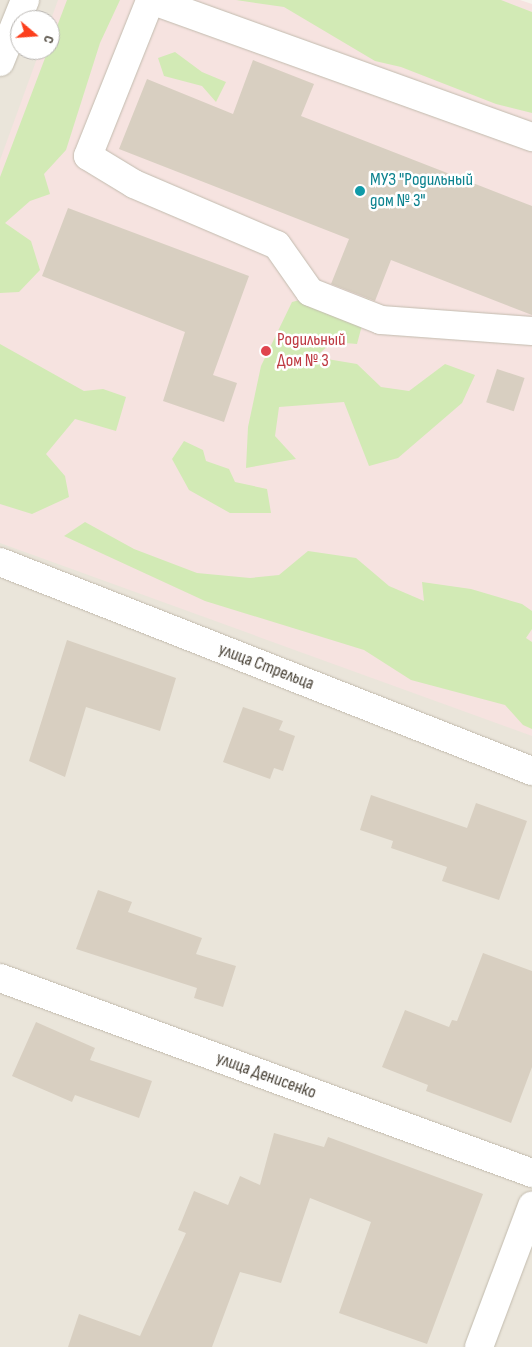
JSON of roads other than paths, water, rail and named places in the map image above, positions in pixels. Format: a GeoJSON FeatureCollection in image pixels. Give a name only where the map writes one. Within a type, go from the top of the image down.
{"type":"FeatureCollection","features":[{"type":"Feature","properties":{"kind":"street"},"geometry":{"type":"LineString","coordinates":[[0,62],[25,0]]}},
{"type":"Feature","properties":{"kind":"street"},"geometry":{"type":"LineString","coordinates":[[532,137],[151,1],[88,156],[134,184],[277,245],[310,292],[319,296],[381,320],[532,331]]}},
{"type":"Feature","properties":{"kind":"street","name":"улица Стрельца"},"geometry":{"type":"LineString","coordinates":[[0,562],[532,771]]}},
{"type":"Feature","properties":{"kind":"street","name":"улица Денисенко"},"geometry":{"type":"LineString","coordinates":[[0,978],[532,1173]]}},
{"type":"Feature","properties":{"kind":"street"},"geometry":{"type":"LineString","coordinates":[[479,1347],[532,1206]]}},
{"type":"Feature","properties":{"kind":"place","name":"МУЗ \"Родильный дом № 3\""},"geometry":{"type":"Point","coordinates":[360,191]}},
{"type":"Feature","properties":{"kind":"place","name":"Родильный Дом № 3"},"geometry":{"type":"Point","coordinates":[266,351]}}]}
